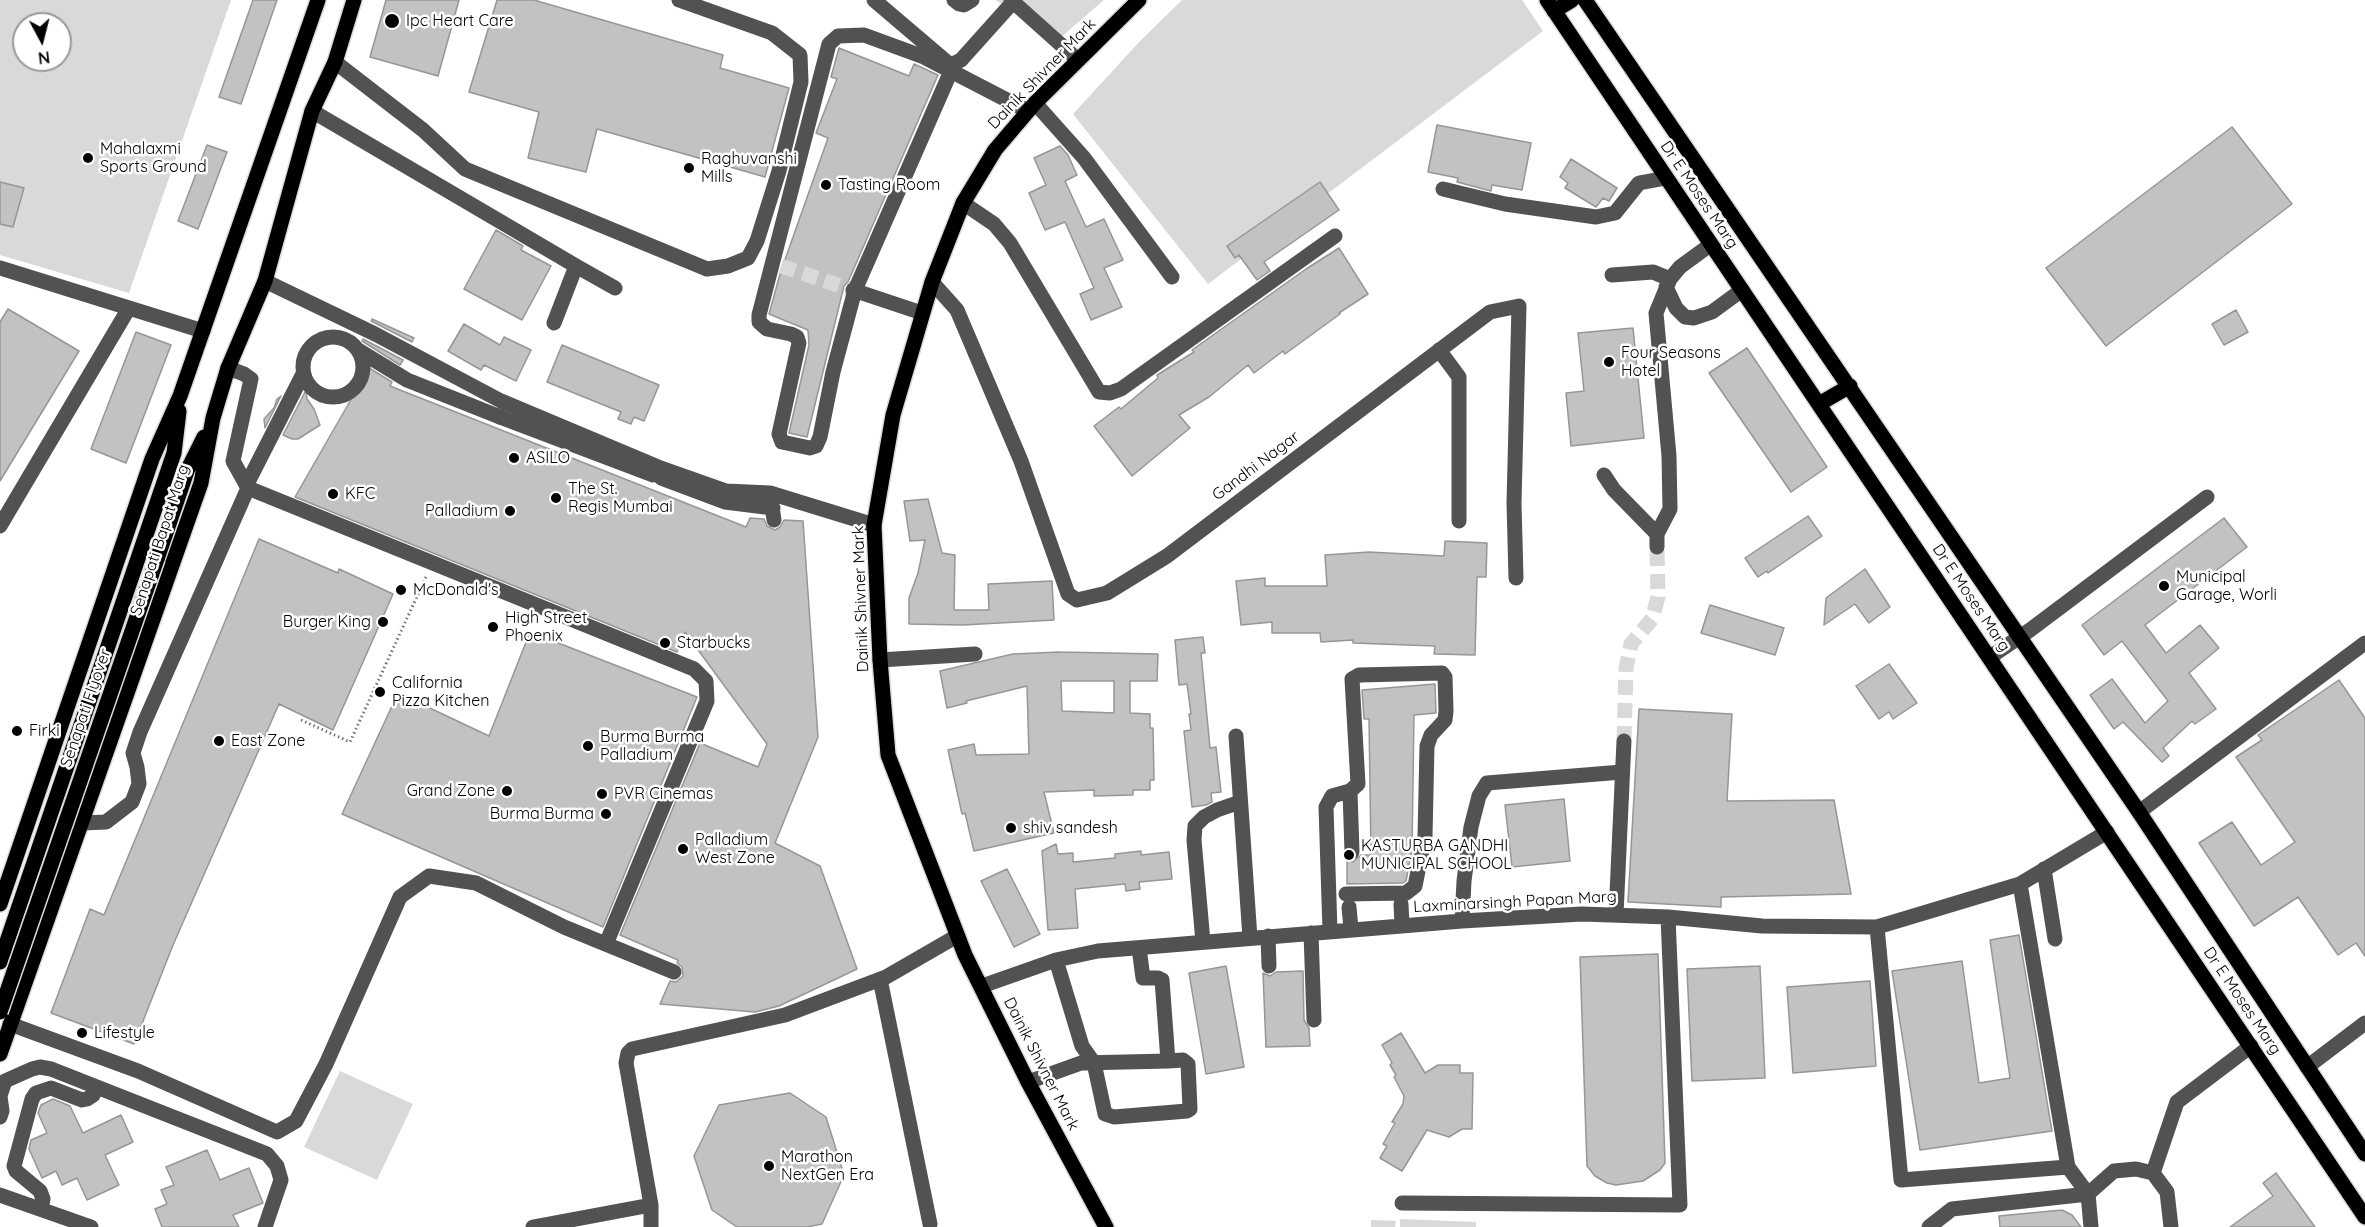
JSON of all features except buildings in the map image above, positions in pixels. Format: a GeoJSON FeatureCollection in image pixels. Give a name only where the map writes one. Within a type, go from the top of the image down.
{"type":"FeatureCollection","features":[{"type":"Feature","properties":{"kind":"main road","name":"Senapati Bapat Marg"},"geometry":{"type":"LineString","coordinates":[[0,904],[152,459],[180,396],[318,0]]}},
{"type":"Feature","properties":{"kind":"main road","name":"Senapati Bapat Marg"},"geometry":{"type":"LineString","coordinates":[[0,1054],[201,483],[213,418],[228,368],[265,281],[312,111],[335,62],[354,0]]}},
{"type":"Feature","properties":{"kind":"main road","name":"Dainik Shivner Mark"},"geometry":{"type":"LineString","coordinates":[[1106,1227],[1028,1082],[957,936],[888,755],[880,660],[874,525],[893,415],[932,282],[963,203],[995,150],[1032,107],[1139,0]]}},
{"type":"Feature","properties":{"kind":"main road"},"geometry":{"type":"LineString","coordinates":[[1550,6],[1572,0]]}},
{"type":"Feature","properties":{"kind":"main road","name":"Dr E Moses Marg"},"geometry":{"type":"LineString","coordinates":[[1585,0],[2139,812],[2365,1154]]}},
{"type":"Feature","properties":{"kind":"main road","name":"Dr E Moses Marg"},"geometry":{"type":"LineString","coordinates":[[1550,6],[2365,1217]]}},
{"type":"Feature","properties":{"kind":"main road"},"geometry":{"type":"LineString","coordinates":[[1819,404],[1850,386]]}},
{"type":"Feature","properties":{"kind":"main road","name":"Senapati Flyover"},"geometry":{"type":"LineString","coordinates":[[0,962],[174,453],[180,396]]}},
{"type":"Feature","properties":{"kind":"main road","name":"Senapati Flyover"},"geometry":{"type":"LineString","coordinates":[[0,1012],[187,471],[213,418]]}},
{"type":"Feature","properties":{"kind":"main road"},"geometry":{"type":"LineString","coordinates":[[0,981],[13,988],[18,1003]]}},
{"type":"Feature","properties":{"kind":"street"},"geometry":{"type":"LineString","coordinates":[[335,62],[423,130],[465,169],[707,268],[728,266],[748,258],[757,241],[779,171],[801,82],[800,55],[772,33],[679,0]]}},
{"type":"Feature","properties":{"kind":"street"},"geometry":{"type":"LineString","coordinates":[[874,0],[948,63],[953,64],[961,60],[1012,1],[1078,60]]}},
{"type":"Feature","properties":{"kind":"street"},"geometry":{"type":"LineString","coordinates":[[954,0],[964,5],[972,0]]}},
{"type":"Feature","properties":{"kind":"street"},"geometry":{"type":"LineString","coordinates":[[951,71],[854,290],[816,446],[810,448],[782,442],[779,434],[799,343],[797,337],[767,328],[759,322],[763,295],[777,264],[800,151],[829,44],[838,36],[864,35],[924,57],[1032,107],[1084,158],[1172,277]]}},
{"type":"Feature","properties":{"kind":"street"},"geometry":{"type":"LineString","coordinates":[[312,111],[615,288]]}},
{"type":"Feature","properties":{"kind":"street"},"geometry":{"type":"LineString","coordinates":[[1443,189],[1505,204],[1596,217],[1615,213],[1639,183],[1666,178]]}},
{"type":"Feature","properties":{"kind":"street"},"geometry":{"type":"LineString","coordinates":[[963,203],[994,224],[1010,243],[1099,392],[1110,393],[1120,389],[1335,236]]}},
{"type":"Feature","properties":{"kind":"street"},"geometry":{"type":"LineString","coordinates":[[1604,475],[1657,541],[1670,509],[1669,456],[1656,313],[1668,283],[1680,267],[1710,245]]}},
{"type":"Feature","properties":{"kind":"street"},"geometry":{"type":"LineString","coordinates":[[554,323],[576,266]]}},
{"type":"Feature","properties":{"kind":"street"},"geometry":{"type":"LineString","coordinates":[[0,268],[203,331]]}},
{"type":"Feature","properties":{"kind":"street"},"geometry":{"type":"LineString","coordinates":[[1612,275],[1653,272],[1668,283],[1676,308],[1685,316],[1694,318],[1712,312],[1742,290]]}},
{"type":"Feature","properties":{"kind":"street"},"geometry":{"type":"LineString","coordinates":[[265,281],[375,334],[500,409],[506,424],[621,471],[658,467],[726,491],[770,493],[874,525]]}},
{"type":"Feature","properties":{"kind":"street","name":"Gandhi Nagar"},"geometry":{"type":"LineString","coordinates":[[932,282],[957,310],[1021,460],[1068,594],[1077,600],[1107,593],[1167,556],[1490,312],[1519,306],[1514,503],[1516,578]]}},
{"type":"Feature","properties":{"kind":"street"},"geometry":{"type":"LineString","coordinates":[[854,290],[922,313]]}},
{"type":"Feature","properties":{"kind":"street"},"geometry":{"type":"LineString","coordinates":[[0,526],[129,308]]}},
{"type":"Feature","properties":{"kind":"street"},"geometry":{"type":"LineString","coordinates":[[82,823],[106,822],[132,802],[139,784],[133,753],[248,488],[248,482],[303,374],[306,353],[321,339],[341,338],[351,342],[362,359],[361,378],[349,392],[340,396],[321,394],[313,390],[303,374]]}},
{"type":"Feature","properties":{"kind":"street"},"geometry":{"type":"LineString","coordinates":[[358,350],[407,380],[500,409],[725,502],[774,514],[770,493]]}},
{"type":"Feature","properties":{"kind":"street"},"geometry":{"type":"LineString","coordinates":[[1438,350],[1459,377],[1459,521]]}},
{"type":"Feature","properties":{"kind":"street"},"geometry":{"type":"LineString","coordinates":[[228,368],[244,374],[251,380],[233,461],[248,488],[694,669],[706,681],[707,701],[606,944]]}},
{"type":"Feature","properties":{"kind":"street"},"geometry":{"type":"LineString","coordinates":[[1990,657],[2020,638],[2206,497]]}},
{"type":"Feature","properties":{"kind":"street"},"geometry":{"type":"LineString","coordinates":[[2139,812],[2365,643]]}},
{"type":"Feature","properties":{"kind":"street"},"geometry":{"type":"LineString","coordinates":[[880,660],[975,654]]}},
{"type":"Feature","properties":{"kind":"street"},"geometry":{"type":"LineString","coordinates":[[1330,931],[1326,807],[1332,796],[1350,792],[1358,784],[1351,684],[1353,677],[1444,674],[1445,720],[1431,735],[1427,746],[1425,836],[1415,886],[1406,893],[1348,901],[1351,929]]}},
{"type":"Feature","properties":{"kind":"street"},"geometry":{"type":"LineString","coordinates":[[1236,736],[1250,938]]}},
{"type":"Feature","properties":{"kind":"street"},"geometry":{"type":"LineString","coordinates":[[1616,915],[1624,741]]}},
{"type":"Feature","properties":{"kind":"street"},"geometry":{"type":"LineString","coordinates":[[1462,921],[1464,881],[1471,827],[1479,796],[1487,783],[1622,772]]}},
{"type":"Feature","properties":{"kind":"street"},"geometry":{"type":"LineString","coordinates":[[1350,792],[1352,852]]}},
{"type":"Feature","properties":{"kind":"street"},"geometry":{"type":"LineString","coordinates":[[1203,942],[1194,840],[1195,826],[1217,810],[1240,802]]}},
{"type":"Feature","properties":{"kind":"street","name":"Laxminarsingh Papan Marg"},"geometry":{"type":"LineString","coordinates":[[982,986],[1056,960],[1098,951],[1462,921],[1582,914],[1668,917],[1762,926],[1877,927],[2020,884],[2107,832]]}},
{"type":"Feature","properties":{"kind":"street"},"geometry":{"type":"LineString","coordinates":[[2044,869],[2055,939]]}},
{"type":"Feature","properties":{"kind":"street"},"geometry":{"type":"LineString","coordinates":[[10,1024],[138,1071],[277,1132],[296,1121],[326,1064],[400,897],[429,876],[477,883],[564,927],[674,972]]}},
{"type":"Feature","properties":{"kind":"street"},"geometry":{"type":"LineString","coordinates":[[2020,884],[2068,1167],[2088,1194],[2091,1227]]}},
{"type":"Feature","properties":{"kind":"street"},"geometry":{"type":"LineString","coordinates":[[1401,904],[1402,926]]}},
{"type":"Feature","properties":{"kind":"street"},"geometry":{"type":"LineString","coordinates":[[1402,1203],[1680,1205],[1668,917]]}},
{"type":"Feature","properties":{"kind":"street"},"geometry":{"type":"LineString","coordinates":[[1877,927],[1901,1180],[2068,1167]]}},
{"type":"Feature","properties":{"kind":"street"},"geometry":{"type":"LineString","coordinates":[[1311,933],[1314,1020]]}},
{"type":"Feature","properties":{"kind":"street"},"geometry":{"type":"LineString","coordinates":[[651,1227],[651,1205],[626,1063],[628,1053],[633,1049],[785,1015],[880,979],[908,966],[957,936]]}},
{"type":"Feature","properties":{"kind":"street"},"geometry":{"type":"LineString","coordinates":[[1268,936],[1269,966]]}},
{"type":"Feature","properties":{"kind":"street"},"geometry":{"type":"LineString","coordinates":[[1138,948],[1143,978],[1162,980],[1167,1061]]}},
{"type":"Feature","properties":{"kind":"street"},"geometry":{"type":"LineString","coordinates":[[1028,1082],[1081,1063],[1094,1063],[1167,1061],[1183,1060],[1188,1064],[1190,1109],[1114,1117],[1106,1114],[1094,1063],[1082,1046],[1056,960]]}},
{"type":"Feature","properties":{"kind":"street"},"geometry":{"type":"LineString","coordinates":[[880,979],[930,1224]]}},
{"type":"Feature","properties":{"kind":"street"},"geometry":{"type":"LineString","coordinates":[[2307,1067],[2365,1023]]}},
{"type":"Feature","properties":{"kind":"street"},"geometry":{"type":"LineString","coordinates":[[2154,1173],[2177,1102],[2251,1046]]}},
{"type":"Feature","properties":{"kind":"street"},"geometry":{"type":"LineString","coordinates":[[1,1113],[0,1096],[5,1081],[32,1069],[51,1069],[267,1154],[277,1166],[281,1180],[265,1227]]}},
{"type":"Feature","properties":{"kind":"street"},"geometry":{"type":"LineString","coordinates":[[41,1209],[44,1199],[40,1191],[16,1171],[14,1166],[32,1099],[36,1093],[51,1088],[82,1100],[93,1095],[96,1087]]}},
{"type":"Feature","properties":{"kind":"street"},"geometry":{"type":"LineString","coordinates":[[1929,1227],[1952,1209],[2088,1194],[2114,1171],[2136,1169],[2154,1173],[2167,1192],[2171,1227]]}},
{"type":"Feature","properties":{"kind":"street"},"geometry":{"type":"LineString","coordinates":[[0,1195],[91,1227]]}},
{"type":"Feature","properties":{"kind":"street"},"geometry":{"type":"LineString","coordinates":[[533,1227],[651,1205]]}},
{"type":"Feature","properties":{"kind":"path"},"geometry":{"type":"LineString","coordinates":[[301,720],[350,742],[432,562]]}},
{"type":"Feature","properties":{"kind":"shaded area","name":"Mahalaxmi Sports Ground"},"geometry":{"type":"Polygon","coordinates":[[[0,0],[231,0],[129,293],[0,255],[0,0]]]}},
{"type":"Feature","properties":{"kind":"shaded area"},"geometry":{"type":"Polygon","coordinates":[[[995,0],[1104,0],[1060,38],[995,0]]]}},
{"type":"Feature","properties":{"kind":"shaded area"},"geometry":{"type":"Polygon","coordinates":[[[1182,0],[1522,0],[1543,31],[1208,284],[1073,114],[1140,41],[1182,0]]]}},
{"type":"Feature","properties":{"kind":"shaded area"},"geometry":{"type":"Polygon","coordinates":[[[340,1071],[413,1104],[377,1180],[304,1147],[340,1071]]]}},
{"type":"Feature","properties":{"kind":"shaded area"},"geometry":{"type":"Polygon","coordinates":[[[1400,1219],[1476,1222],[1476,1227],[1400,1227],[1400,1219]]]}},
{"type":"Feature","properties":{"kind":"shaded area"},"geometry":{"type":"Polygon","coordinates":[[[1371,1220],[1396,1221],[1395,1227],[1371,1227],[1371,1220]]]}},
{"type":"Feature","properties":{"kind":"tunnel"},"geometry":{"type":"LineString","coordinates":[[781,266],[853,290]]}},
{"type":"Feature","properties":{"kind":"tunnel"},"geometry":{"type":"LineString","coordinates":[[1624,741],[1626,668],[1631,644],[1652,619],[1658,597],[1657,547]]}},
{"type":"Feature","properties":{"kind":"place","name":"Ipc Heart Care"},"geometry":{"type":"Point","coordinates":[392,21]}},
{"type":"Feature","properties":{"kind":"place","name":"Mahalaxmi Sports Ground"},"geometry":{"type":"Point","coordinates":[88,158]}},
{"type":"Feature","properties":{"kind":"place","name":"Raghuvanshi Mills"},"geometry":{"type":"Point","coordinates":[689,168]}},
{"type":"Feature","properties":{"kind":"place","name":"Tasting Room"},"geometry":{"type":"Point","coordinates":[826,185]}},
{"type":"Feature","properties":{"kind":"place","name":"Four Seasons Hotel"},"geometry":{"type":"Point","coordinates":[1609,362]}},
{"type":"Feature","properties":{"kind":"place","name":"ASILO"},"geometry":{"type":"Point","coordinates":[514,458]}},
{"type":"Feature","properties":{"kind":"place","name":"KFC"},"geometry":{"type":"Point","coordinates":[333,494]}},
{"type":"Feature","properties":{"kind":"place","name":"The St. Regis Mumbai"},"geometry":{"type":"Point","coordinates":[556,498]}},
{"type":"Feature","properties":{"kind":"place","name":"Palladium"},"geometry":{"type":"Point","coordinates":[510,511]}},
{"type":"Feature","properties":{"kind":"place","name":"Municipal Garage, Worli"},"geometry":{"type":"Point","coordinates":[2164,586]}},
{"type":"Feature","properties":{"kind":"place","name":"McDonald's"},"geometry":{"type":"Point","coordinates":[401,590]}},
{"type":"Feature","properties":{"kind":"place","name":"Burger King"},"geometry":{"type":"Point","coordinates":[383,622]}},
{"type":"Feature","properties":{"kind":"place","name":"High Street Phoenix"},"geometry":{"type":"Point","coordinates":[493,627]}},
{"type":"Feature","properties":{"kind":"place","name":"Starbucks"},"geometry":{"type":"Point","coordinates":[665,643]}},
{"type":"Feature","properties":{"kind":"place","name":"California Pizza Kitchen"},"geometry":{"type":"Point","coordinates":[380,692]}},
{"type":"Feature","properties":{"kind":"place","name":"Firki"},"geometry":{"type":"Point","coordinates":[17,731]}},
{"type":"Feature","properties":{"kind":"place","name":"East Zone"},"geometry":{"type":"Point","coordinates":[219,741]}},
{"type":"Feature","properties":{"kind":"place","name":"Burma Burma Palladium"},"geometry":{"type":"Point","coordinates":[588,746]}},
{"type":"Feature","properties":{"kind":"place","name":"Grand Zone"},"geometry":{"type":"Point","coordinates":[507,791]}},
{"type":"Feature","properties":{"kind":"place","name":"PVR Cinemas"},"geometry":{"type":"Point","coordinates":[602,794]}},
{"type":"Feature","properties":{"kind":"place","name":"Burma Burma"},"geometry":{"type":"Point","coordinates":[606,814]}},
{"type":"Feature","properties":{"kind":"place","name":"shiv sandesh"},"geometry":{"type":"Point","coordinates":[1011,828]}},
{"type":"Feature","properties":{"kind":"place","name":"Palladium West Zone"},"geometry":{"type":"Point","coordinates":[683,849]}},
{"type":"Feature","properties":{"kind":"place","name":"KASTURBA GANDHI MUNICIPAL SCHOOL"},"geometry":{"type":"Point","coordinates":[1349,855]}},
{"type":"Feature","properties":{"kind":"place","name":"Lifestyle"},"geometry":{"type":"Point","coordinates":[82,1033]}},
{"type":"Feature","properties":{"kind":"place","name":"Marathon NextGen Era"},"geometry":{"type":"Point","coordinates":[769,1166]}}]}
